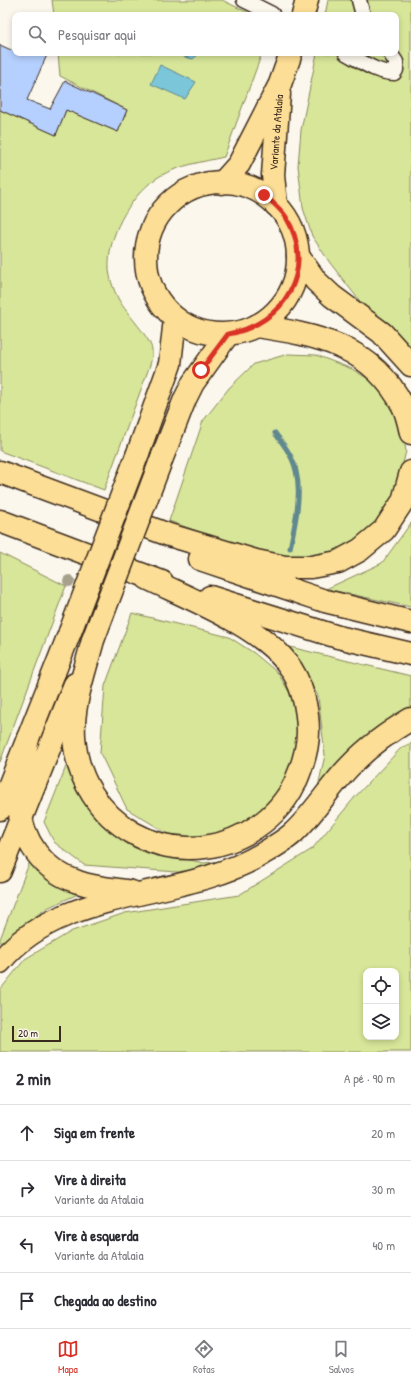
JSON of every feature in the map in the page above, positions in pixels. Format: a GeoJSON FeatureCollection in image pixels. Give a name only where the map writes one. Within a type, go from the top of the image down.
{"type":"FeatureCollection","features":[{"type":"Feature","properties":{"kind":"main road"},"geometry":{"type":"LineString","coordinates":[[304,12],[308,0]]}},
{"type":"Feature","properties":{"kind":"main road","name":"Variante da Atalaia"},"geometry":{"type":"LineString","coordinates":[[222,183],[239,164],[280,84],[290,56]]}},
{"type":"Feature","properties":{"kind":"main road","name":"Variante da Atalaia"},"geometry":{"type":"LineString","coordinates":[[276,205],[274,175],[280,84]]}},
{"type":"Feature","properties":{"kind":"main road"},"geometry":{"type":"LineString","coordinates":[[208,184],[237,184],[251,188],[264,195],[276,205],[292,228],[298,256],[297,271],[287,298],[268,319],[242,332],[214,334],[200,331],[175,318],[156,296],[150,283],[147,254],[154,227],[161,214],[182,194],[208,184]]}},
{"type":"Feature","properties":{"kind":"main road"},"geometry":{"type":"LineString","coordinates":[[298,256],[316,281],[332,296],[382,333],[411,365]]}},
{"type":"Feature","properties":{"kind":"main road"},"geometry":{"type":"LineString","coordinates":[[0,809],[70,632],[170,364],[175,318]]}},
{"type":"Feature","properties":{"kind":"main road"},"geometry":{"type":"LineString","coordinates":[[256,326],[316,337],[335,343],[363,358],[387,379],[404,407],[411,432]]}},
{"type":"Feature","properties":{"kind":"main road"},"geometry":{"type":"LineString","coordinates":[[0,871],[192,383],[228,334]]}},
{"type":"Feature","properties":{"kind":"main road"},"geometry":{"type":"LineString","coordinates":[[0,472],[169,535],[256,561],[285,567],[311,567],[338,562],[360,550],[384,530],[403,501],[411,472]]}},
{"type":"Feature","properties":{"kind":"main road"},"geometry":{"type":"LineString","coordinates":[[0,483],[36,502],[175,551],[325,601],[411,622]]}},
{"type":"Feature","properties":{"kind":"main road"},"geometry":{"type":"LineString","coordinates":[[0,521],[147,578],[338,638],[411,654]]}},
{"type":"Feature","properties":{"kind":"main road"},"geometry":{"type":"LineString","coordinates":[[92,640],[76,709],[74,734],[76,758],[85,782],[97,802],[111,817],[131,834],[156,844],[183,848],[208,847],[235,839],[257,827],[275,812],[290,792],[302,768],[308,741],[308,714],[301,689],[288,664],[268,643],[244,626],[147,578]]}},
{"type":"Feature","properties":{"kind":"main road"},"geometry":{"type":"LineString","coordinates":[[0,962],[33,932],[59,918],[124,897],[144,894],[228,870],[261,854],[292,834],[351,764],[385,734],[411,720]]}},
{"type":"Feature","properties":{"kind":"main road"},"geometry":{"type":"LineString","coordinates":[[28,738],[18,804],[24,828],[33,850],[53,871],[77,882],[144,894]]}},
{"type":"Feature","properties":{"kind":"street"},"geometry":{"type":"LineString","coordinates":[[244,0],[268,12]]}},
{"type":"Feature","properties":{"kind":"street"},"geometry":{"type":"LineString","coordinates":[[359,0],[362,12]]}},
{"type":"Feature","properties":{"kind":"street"},"geometry":{"type":"LineString","coordinates":[[351,56],[377,70],[394,74],[396,70],[396,62],[392,56]]}},
{"type":"Feature","properties":{"kind":"green space"},"geometry":{"type":"Polygon","coordinates":[[[52,0],[222,0],[247,12],[54,12],[52,0]]]}},
{"type":"Feature","properties":{"kind":"green space"},"geometry":{"type":"Polygon","coordinates":[[[328,0],[411,0],[411,352],[366,309],[330,263],[312,236],[303,208],[298,166],[301,130],[316,56],[399,56],[399,12],[326,12],[328,0]]]}},
{"type":"Feature","properties":{"kind":"green space"},"geometry":{"type":"Polygon","coordinates":[[[58,56],[261,56],[224,157],[191,164],[160,176],[150,183],[132,202],[118,225],[110,250],[110,277],[122,305],[151,345],[152,358],[104,490],[0,451],[0,110],[56,135],[66,110],[118,132],[127,110],[60,76],[58,56]]]}},
{"type":"Feature","properties":{"kind":"green space"},"geometry":{"type":"Polygon","coordinates":[[[288,354],[316,355],[352,369],[370,380],[399,414],[406,451],[393,505],[360,543],[319,558],[275,559],[169,521],[203,421],[229,388],[254,364],[288,354]]]}},
{"type":"Feature","properties":{"kind":"green space"},"geometry":{"type":"Polygon","coordinates":[[[411,523],[411,607],[326,589],[382,563],[411,523]]]}},
{"type":"Feature","properties":{"kind":"green space"},"geometry":{"type":"Polygon","coordinates":[[[0,553],[66,586],[0,762],[0,553]]]}},
{"type":"Feature","properties":{"kind":"green space"},"geometry":{"type":"Polygon","coordinates":[[[132,613],[229,637],[254,653],[278,673],[298,707],[298,756],[276,800],[240,832],[180,841],[127,809],[100,753],[105,686],[132,613]]]}},
{"type":"Feature","properties":{"kind":"green space"},"geometry":{"type":"Polygon","coordinates":[[[290,647],[411,676],[411,712],[316,796],[325,755],[318,696],[290,647]]]}},
{"type":"Feature","properties":{"kind":"green space"},"geometry":{"type":"Polygon","coordinates":[[[411,743],[411,1052],[0,1052],[0,990],[25,959],[72,931],[125,913],[239,895],[312,849],[355,797],[401,748],[411,743]]]}},
{"type":"Feature","properties":{"kind":"green space"},"geometry":{"type":"Polygon","coordinates":[[[69,759],[79,795],[111,828],[152,852],[204,863],[238,859],[190,873],[84,865],[54,842],[44,822],[69,759]]]}},
{"type":"Feature","properties":{"kind":"green space"},"geometry":{"type":"Polygon","coordinates":[[[30,861],[45,878],[87,890],[47,908],[29,921],[0,948],[0,939],[30,861]]]}},
{"type":"Feature","properties":{"kind":"water"},"geometry":{"type":"Polygon","coordinates":[[[183,56],[196,56],[193,59],[183,56]]]}},
{"type":"Feature","properties":{"kind":"water"},"geometry":{"type":"Polygon","coordinates":[[[160,65],[196,82],[185,99],[151,84],[160,65]]]}},
{"type":"Feature","properties":{"kind":"building"},"geometry":{"type":"Polygon","coordinates":[[[0,45],[12,50],[12,56],[47,56],[27,100],[50,109],[65,81],[127,110],[118,132],[66,110],[56,135],[0,110],[0,45]]]}},
{"type":"Feature","properties":{"kind":"waterway"},"geometry":{"type":"LineString","coordinates":[[275,433],[293,460],[298,480],[297,510],[290,548]]}},
{"type":"Feature","properties":{"kind":"route"},"geometry":{"type":"LineString","coordinates":[[201,370],[228,334],[242,332],[268,319],[287,298],[293,284],[297,271],[298,256],[292,228],[276,205],[264,195]]}}]}
